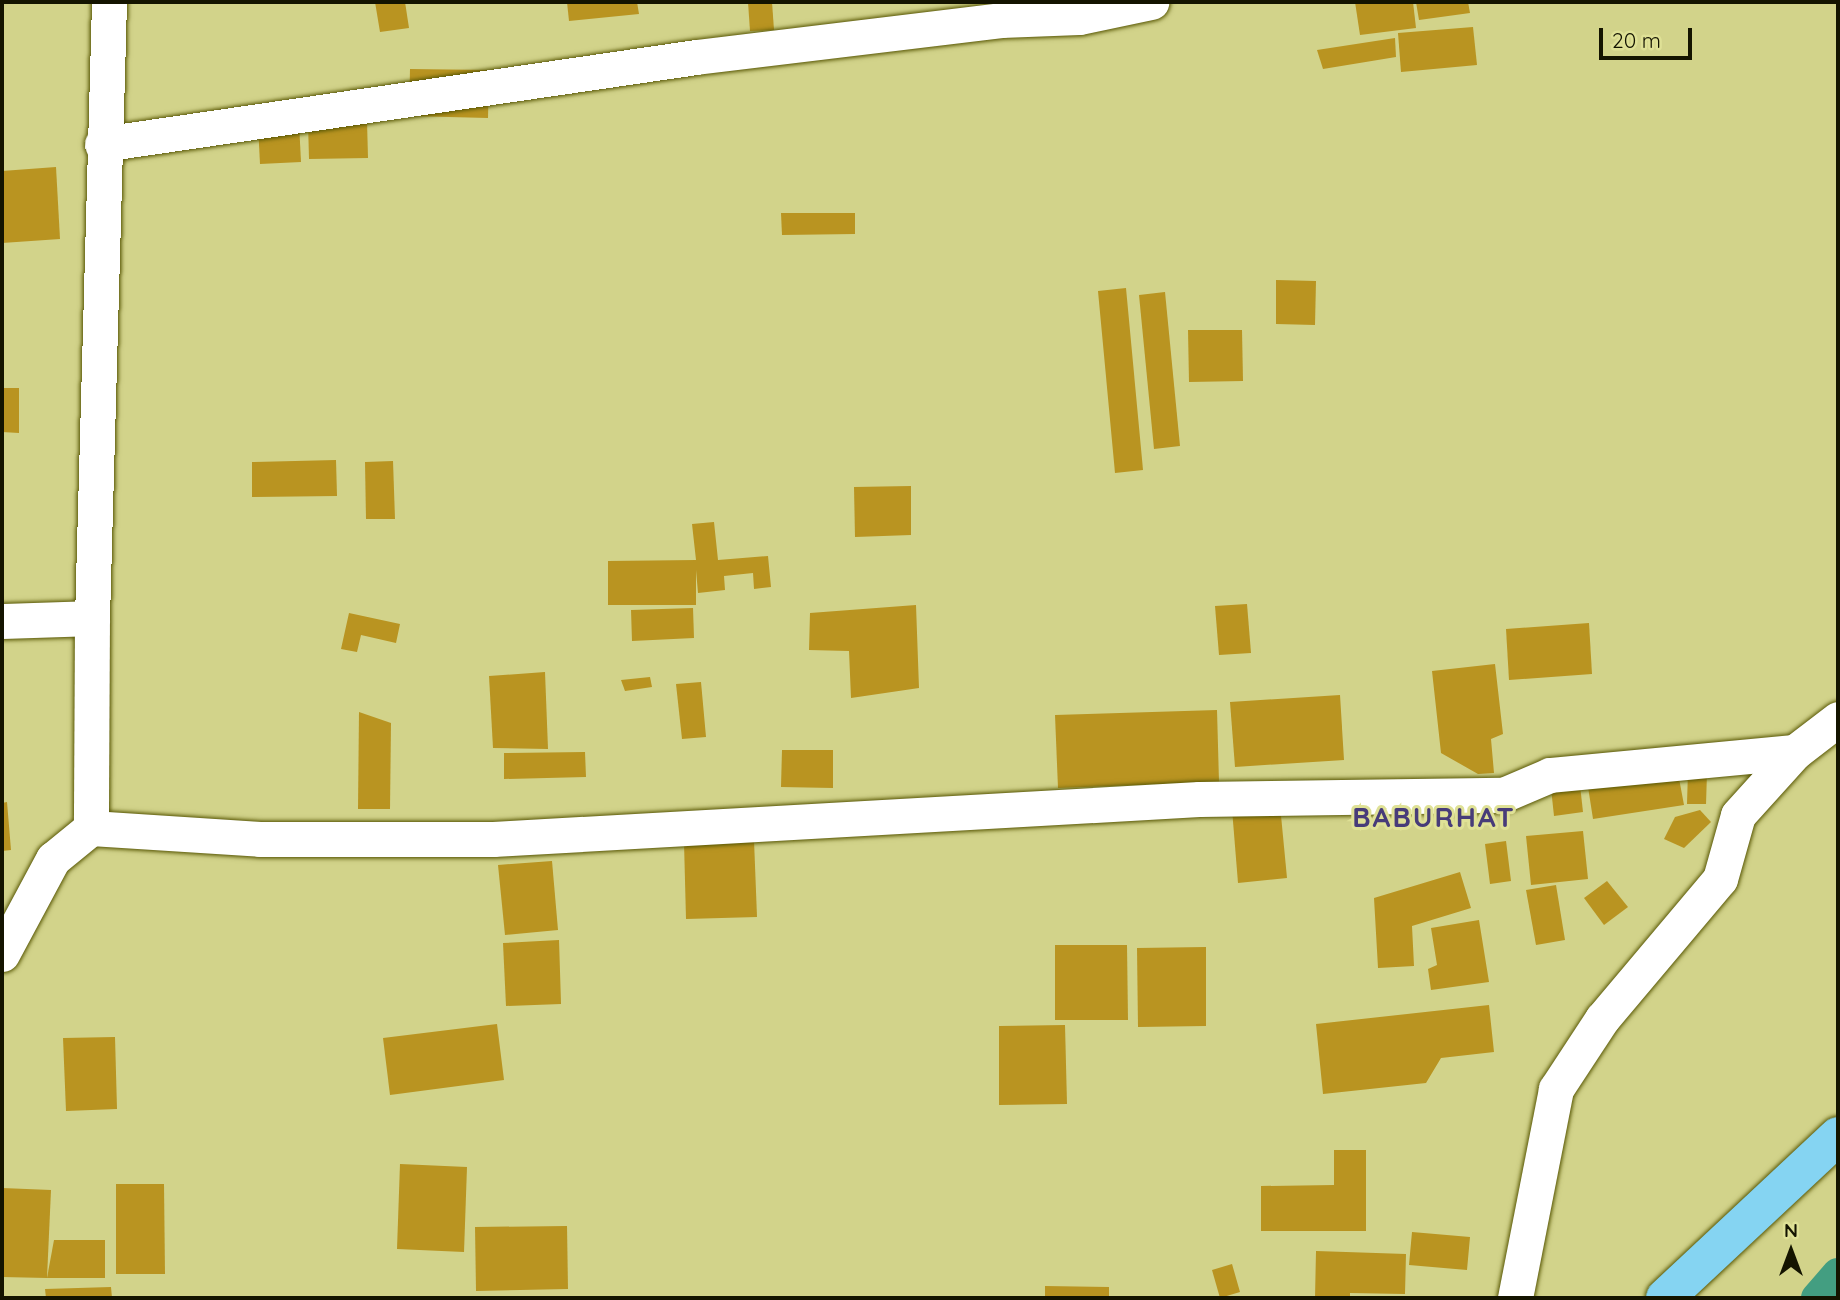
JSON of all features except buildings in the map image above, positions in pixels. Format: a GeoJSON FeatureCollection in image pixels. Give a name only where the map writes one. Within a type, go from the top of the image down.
{"type":"FeatureCollection","features":[{"type":"Feature","properties":{"kind":"main road"},"geometry":{"type":"LineString","coordinates":[[1665,1298],[1838,1136]]}},
{"type":"Feature","properties":{"kind":"street"},"geometry":{"type":"LineString","coordinates":[[92,828],[92,618],[102,144],[109,2]]}},
{"type":"Feature","properties":{"kind":"street"},"geometry":{"type":"LineString","coordinates":[[102,144],[696,57],[1001,20],[1079,17],[1151,2]]}},
{"type":"Feature","properties":{"kind":"street"},"geometry":{"type":"LineString","coordinates":[[2,621],[92,618]]}},
{"type":"Feature","properties":{"kind":"street"},"geometry":{"type":"LineString","coordinates":[[1515,1298],[1556,1089],[1602,1019],[1720,879],[1738,815],[1795,752],[1838,719]]}},
{"type":"Feature","properties":{"kind":"street"},"geometry":{"type":"LineString","coordinates":[[2,954],[53,859],[92,828],[260,839],[493,839],[1199,799],[1503,795],[1550,775],[1795,752]]}},
{"type":"Feature","properties":{"kind":"waterway"},"geometry":{"type":"LineString","coordinates":[[1817,1298],[1838,1274]]}},
{"type":"Feature","properties":{"kind":"district","name":"BABURHAT"},"geometry":{"type":"Point","coordinates":[1434,817]}}]}
